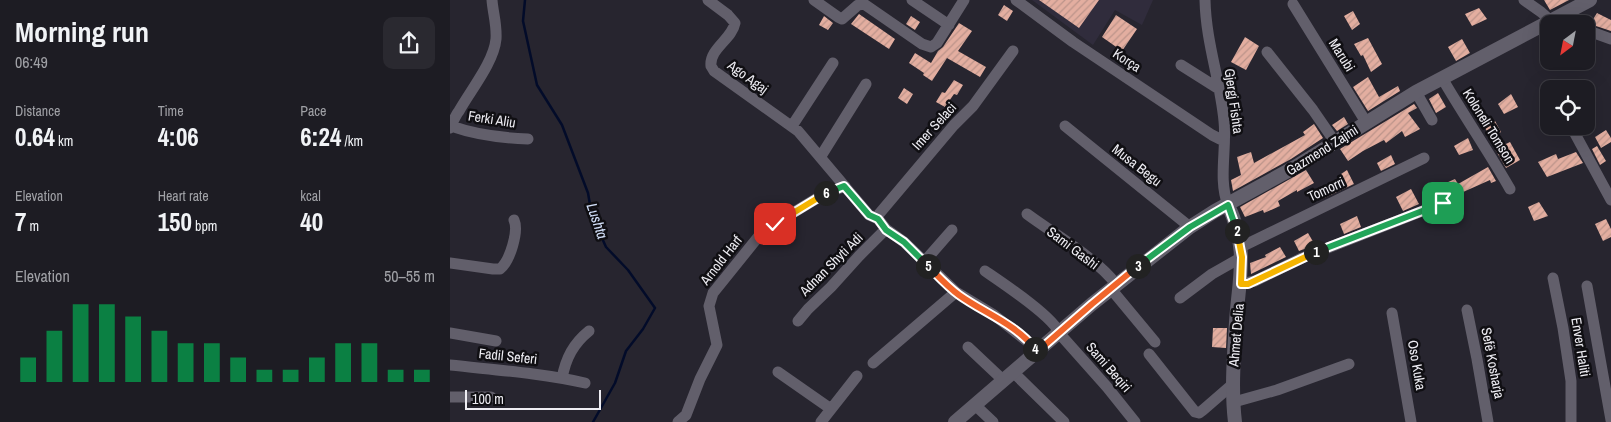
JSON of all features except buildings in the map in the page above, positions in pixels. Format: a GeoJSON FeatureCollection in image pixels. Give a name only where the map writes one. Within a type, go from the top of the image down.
{"type":"FeatureCollection","features":[{"type":"Feature","properties":{"kind":"street","name":"Ferki Aliu"},"geometry":{"type":"LineString","coordinates":[[492,0],[496,25],[494,50],[474,89],[458,111],[451,127],[480,134],[528,139]]}},
{"type":"Feature","properties":{"kind":"street","name":"Ago Agaj"},"geometry":{"type":"LineString","coordinates":[[708,0],[728,14],[735,23],[732,32],[712,58],[711,66],[714,71],[798,131],[869,215],[878,219],[886,230],[904,242],[956,292],[994,315],[1032,345],[1037,352]]}},
{"type":"Feature","properties":{"kind":"street"},"geometry":{"type":"LineString","coordinates":[[814,0],[842,18],[858,5],[864,4],[927,47],[934,46],[964,0]]}},
{"type":"Feature","properties":{"kind":"street"},"geometry":{"type":"LineString","coordinates":[[912,0],[949,25]]}},
{"type":"Feature","properties":{"kind":"street","name":"Korça"},"geometry":{"type":"LineString","coordinates":[[1016,0],[1073,42],[1212,135],[1224,141]]}},
{"type":"Feature","properties":{"kind":"street","name":"Gjergj Fishta"},"geometry":{"type":"LineString","coordinates":[[1205,0],[1207,33],[1224,121],[1223,188],[1228,205]]}},
{"type":"Feature","properties":{"kind":"street"},"geometry":{"type":"LineString","coordinates":[[1524,0],[1544,15]]}},
{"type":"Feature","properties":{"kind":"street","name":"Gazmend Zajmi"},"geometry":{"type":"LineString","coordinates":[[1561,15],[1590,0]]}},
{"type":"Feature","properties":{"kind":"street","name":"Marubi"},"geometry":{"type":"LineString","coordinates":[[1293,4],[1366,122]]}},
{"type":"Feature","properties":{"kind":"street","name":"Gazmend Zajmi"},"geometry":{"type":"LineString","coordinates":[[1228,205],[1295,167],[1416,92],[1540,25]]}},
{"type":"Feature","properties":{"kind":"street"},"geometry":{"type":"LineString","coordinates":[[1595,33],[1611,39]]}},
{"type":"Feature","properties":{"kind":"street","name":"Imer Selaci"},"geometry":{"type":"LineString","coordinates":[[878,219],[879,214],[906,180],[983,94],[1013,51]]}},
{"type":"Feature","properties":{"kind":"street"},"geometry":{"type":"LineString","coordinates":[[1267,52],[1313,110],[1335,142]]}},
{"type":"Feature","properties":{"kind":"street"},"geometry":{"type":"LineString","coordinates":[[792,126],[833,63]]}},
{"type":"Feature","properties":{"kind":"street"},"geometry":{"type":"LineString","coordinates":[[1181,65],[1219,89]]}},
{"type":"Feature","properties":{"kind":"street","name":"Koloneli Tomson"},"geometry":{"type":"LineString","coordinates":[[1442,78],[1510,189]]}},
{"type":"Feature","properties":{"kind":"street"},"geometry":{"type":"LineString","coordinates":[[821,156],[866,84]]}},
{"type":"Feature","properties":{"kind":"street"},"geometry":{"type":"LineString","coordinates":[[1416,92],[1432,120]]}},
{"type":"Feature","properties":{"kind":"street","name":"Musa Begu"},"geometry":{"type":"LineString","coordinates":[[1065,126],[1190,227]]}},
{"type":"Feature","properties":{"kind":"street"},"geometry":{"type":"LineString","coordinates":[[1576,135],[1611,200]]}},
{"type":"Feature","properties":{"kind":"street","name":"Tomorri"},"geometry":{"type":"LineString","coordinates":[[1241,252],[1424,158]]}},
{"type":"Feature","properties":{"kind":"street","name":"Arnold Harf"},"geometry":{"type":"LineString","coordinates":[[678,422],[686,415],[700,380],[718,345],[708,306],[713,293],[763,231],[824,194],[844,186]]}},
{"type":"Feature","properties":{"kind":"street"},"geometry":{"type":"LineString","coordinates":[[1241,284],[1248,284],[1319,251],[1443,203]]}},
{"type":"Feature","properties":{"kind":"street"},"geometry":{"type":"LineString","coordinates":[[955,422],[1113,286],[1190,227],[1228,205]]}},
{"type":"Feature","properties":{"kind":"street","name":"Ahmet Delia"},"geometry":{"type":"LineString","coordinates":[[1228,205],[1234,220],[1241,252],[1241,284],[1236,320],[1233,384],[1234,422]]}},
{"type":"Feature","properties":{"kind":"street","name":"Sami Gashi"},"geometry":{"type":"LineString","coordinates":[[1027,214],[1103,270],[1154,342]]}},
{"type":"Feature","properties":{"kind":"street"},"geometry":{"type":"LineString","coordinates":[[450,264],[500,269],[507,261],[512,247],[516,229],[514,220]]}},
{"type":"Feature","properties":{"kind":"street","name":"Adnan Shyti Adi"},"geometry":{"type":"LineString","coordinates":[[798,321],[886,230]]}},
{"type":"Feature","properties":{"kind":"street"},"geometry":{"type":"LineString","coordinates":[[924,262],[952,230]]}},
{"type":"Feature","properties":{"kind":"street"},"geometry":{"type":"LineString","coordinates":[[1180,298],[1241,252]]}},
{"type":"Feature","properties":{"kind":"street","name":"Sami Beqiri"},"geometry":{"type":"LineString","coordinates":[[985,270],[1054,324],[1059,333],[1107,386],[1135,422]]}},
{"type":"Feature","properties":{"kind":"street","name":"Enver Haliti"},"geometry":{"type":"LineString","coordinates":[[1553,278],[1571,381],[1570,422]]}},
{"type":"Feature","properties":{"kind":"street"},"geometry":{"type":"LineString","coordinates":[[1587,286],[1611,420]]}},
{"type":"Feature","properties":{"kind":"street"},"geometry":{"type":"LineString","coordinates":[[873,363],[956,292]]}},
{"type":"Feature","properties":{"kind":"street","name":"Sefë Kosharja"},"geometry":{"type":"LineString","coordinates":[[1467,310],[1488,422]]}},
{"type":"Feature","properties":{"kind":"street","name":"Oso Kuka"},"geometry":{"type":"LineString","coordinates":[[1392,313],[1412,422]]}},
{"type":"Feature","properties":{"kind":"street"},"geometry":{"type":"LineString","coordinates":[[562,378],[571,350],[578,340],[589,331]]}},
{"type":"Feature","properties":{"kind":"street"},"geometry":{"type":"LineString","coordinates":[[450,333],[496,341]]}},
{"type":"Feature","properties":{"kind":"street"},"geometry":{"type":"LineString","coordinates":[[968,347],[1008,376],[1064,422]]}},
{"type":"Feature","properties":{"kind":"street","name":"Ahmet Delia"},"geometry":{"type":"LineString","coordinates":[[1149,354],[1195,412],[1199,413],[1233,384]]}},
{"type":"Feature","properties":{"kind":"street"},"geometry":{"type":"LineString","coordinates":[[1234,402],[1277,390],[1349,364]]}},
{"type":"Feature","properties":{"kind":"street","name":"Fadil Seferi"},"geometry":{"type":"LineString","coordinates":[[450,365],[515,371],[585,383]]}},
{"type":"Feature","properties":{"kind":"street"},"geometry":{"type":"LineString","coordinates":[[778,372],[831,409]]}},
{"type":"Feature","properties":{"kind":"street"},"geometry":{"type":"LineString","coordinates":[[821,422],[857,376]]}},
{"type":"Feature","properties":{"kind":"street"},"geometry":{"type":"LineString","coordinates":[[450,397],[491,397]]}},
{"type":"Feature","properties":{"kind":"street"},"geometry":{"type":"LineString","coordinates":[[975,405],[994,422]]}},
{"type":"Feature","properties":{"kind":"shaded area"},"geometry":{"type":"Polygon","coordinates":[[[1032,0],[1153,0],[1142,25],[1115,10],[1093,45],[1032,0]]]}},
{"type":"Feature","properties":{"kind":"waterway","name":"Lushta"},"geometry":{"type":"LineString","coordinates":[[525,0],[523,21],[537,85],[562,125],[588,193],[592,216],[606,247],[628,270],[655,308],[643,329],[626,351],[615,383],[593,422]]}},
{"type":"Feature","properties":{"kind":"route"},"geometry":{"type":"LineString","coordinates":[[775,224],[824,194],[844,186],[869,215],[878,219],[886,230],[904,242],[947,285],[960,296],[994,315],[1032,345],[1037,352],[1129,273],[1190,227],[1228,205],[1241,247],[1241,284],[1248,284],[1302,258],[1443,203]]}}]}
